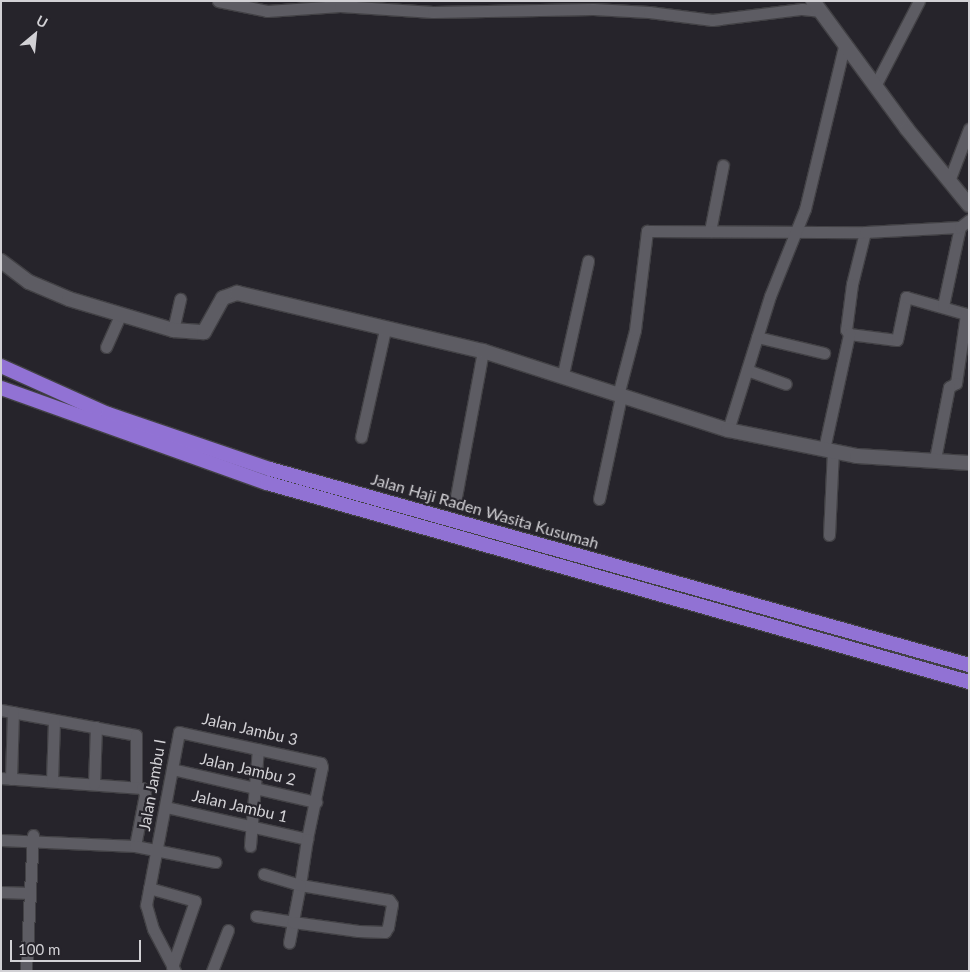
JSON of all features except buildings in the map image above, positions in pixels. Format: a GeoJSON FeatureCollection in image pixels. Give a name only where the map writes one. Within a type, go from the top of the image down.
{"type":"FeatureCollection","features":[{"type":"Feature","properties":{"kind":"highway","name":"Jalan Haji Raden Wasita Kusumah"},"geometry":{"type":"LineString","coordinates":[[1,366],[108,414],[270,469],[969,665]]}},
{"type":"Feature","properties":{"kind":"highway","name":"Jalan Haji Raden Wasita Kusumah"},"geometry":{"type":"LineString","coordinates":[[1,388],[267,483],[969,682]]}},
{"type":"Feature","properties":{"kind":"highway"},"geometry":{"type":"LineString","coordinates":[[267,483],[270,469]]}},
{"type":"Feature","properties":{"kind":"street"},"geometry":{"type":"LineString","coordinates":[[218,1],[267,11],[340,6],[593,9],[649,12],[712,20],[817,6],[948,181],[969,205]]}},
{"type":"Feature","properties":{"kind":"street"},"geometry":{"type":"LineString","coordinates":[[876,84],[919,1]]}},
{"type":"Feature","properties":{"kind":"street"},"geometry":{"type":"LineString","coordinates":[[728,430],[757,337],[794,234],[805,209],[845,42]]}},
{"type":"Feature","properties":{"kind":"street"},"geometry":{"type":"LineString","coordinates":[[948,181],[969,129]]}},
{"type":"Feature","properties":{"kind":"street"},"geometry":{"type":"LineString","coordinates":[[710,231],[723,165]]}},
{"type":"Feature","properties":{"kind":"street"},"geometry":{"type":"LineString","coordinates":[[599,499],[635,330],[648,231],[794,234],[865,232],[964,223],[943,306]]}},
{"type":"Feature","properties":{"kind":"street"},"geometry":{"type":"LineString","coordinates":[[829,535],[829,450],[849,334],[846,330],[852,284],[865,232]]}},
{"type":"Feature","properties":{"kind":"street"},"geometry":{"type":"LineString","coordinates":[[1,261],[29,282],[120,316],[172,330],[204,332],[223,298],[237,293],[484,352],[563,374],[620,396],[728,430],[857,456],[935,459],[969,463]]}},
{"type":"Feature","properties":{"kind":"street"},"geometry":{"type":"LineString","coordinates":[[563,374],[588,261]]}},
{"type":"Feature","properties":{"kind":"street"},"geometry":{"type":"LineString","coordinates":[[849,334],[897,340],[905,297],[943,306],[966,314],[956,383]]}},
{"type":"Feature","properties":{"kind":"street"},"geometry":{"type":"LineString","coordinates":[[172,330],[180,299]]}},
{"type":"Feature","properties":{"kind":"street"},"geometry":{"type":"LineString","coordinates":[[106,348],[120,316]]}},
{"type":"Feature","properties":{"kind":"street"},"geometry":{"type":"LineString","coordinates":[[361,437],[386,330]]}},
{"type":"Feature","properties":{"kind":"street"},"geometry":{"type":"LineString","coordinates":[[757,337],[824,353]]}},
{"type":"Feature","properties":{"kind":"street"},"geometry":{"type":"LineString","coordinates":[[455,502],[484,352]]}},
{"type":"Feature","properties":{"kind":"street"},"geometry":{"type":"LineString","coordinates":[[747,370],[786,384]]}},
{"type":"Feature","properties":{"kind":"street"},"geometry":{"type":"LineString","coordinates":[[935,459],[949,387],[956,383],[969,383]]}},
{"type":"Feature","properties":{"kind":"street"},"geometry":{"type":"LineString","coordinates":[[1,710],[137,736],[136,787]]}},
{"type":"Feature","properties":{"kind":"street"},"geometry":{"type":"LineString","coordinates":[[13,712],[6,779],[143,788],[145,794],[136,843]]}},
{"type":"Feature","properties":{"kind":"street"},"geometry":{"type":"LineString","coordinates":[[52,781],[54,721]]}},
{"type":"Feature","properties":{"kind":"street"},"geometry":{"type":"LineString","coordinates":[[94,784],[96,727]]}},
{"type":"Feature","properties":{"kind":"street","name":"Jalan Jambu 3"},"geometry":{"type":"LineString","coordinates":[[178,732],[314,760],[322,765],[316,802]]}},
{"type":"Feature","properties":{"kind":"street","name":"Jalan Jambu I"},"geometry":{"type":"LineString","coordinates":[[174,969],[147,914],[149,888],[166,807],[178,732]]}},
{"type":"Feature","properties":{"kind":"street"},"geometry":{"type":"LineString","coordinates":[[250,846],[258,749]]}},
{"type":"Feature","properties":{"kind":"street","name":"Jalan Jambu 2"},"geometry":{"type":"LineString","coordinates":[[172,769],[316,802]]}},
{"type":"Feature","properties":{"kind":"street"},"geometry":{"type":"LineString","coordinates":[[289,943],[307,838],[316,802]]}},
{"type":"Feature","properties":{"kind":"street","name":"Jalan Jambu 1"},"geometry":{"type":"LineString","coordinates":[[166,807],[307,838]]}},
{"type":"Feature","properties":{"kind":"street"},"geometry":{"type":"LineString","coordinates":[[1,833],[33,838],[136,843],[157,846],[214,862]]}},
{"type":"Feature","properties":{"kind":"street"},"geometry":{"type":"LineString","coordinates":[[1,840],[33,838]]}},
{"type":"Feature","properties":{"kind":"street"},"geometry":{"type":"LineString","coordinates":[[26,971],[33,838]]}},
{"type":"Feature","properties":{"kind":"street"},"geometry":{"type":"LineString","coordinates":[[256,916],[358,931],[385,932],[388,928],[392,904],[389,900],[300,885],[264,874]]}},
{"type":"Feature","properties":{"kind":"street"},"geometry":{"type":"LineString","coordinates":[[149,888],[195,901],[174,969]]}},
{"type":"Feature","properties":{"kind":"street"},"geometry":{"type":"LineString","coordinates":[[1,892],[30,893]]}},
{"type":"Feature","properties":{"kind":"street"},"geometry":{"type":"LineString","coordinates":[[212,971],[228,930]]}}]}
